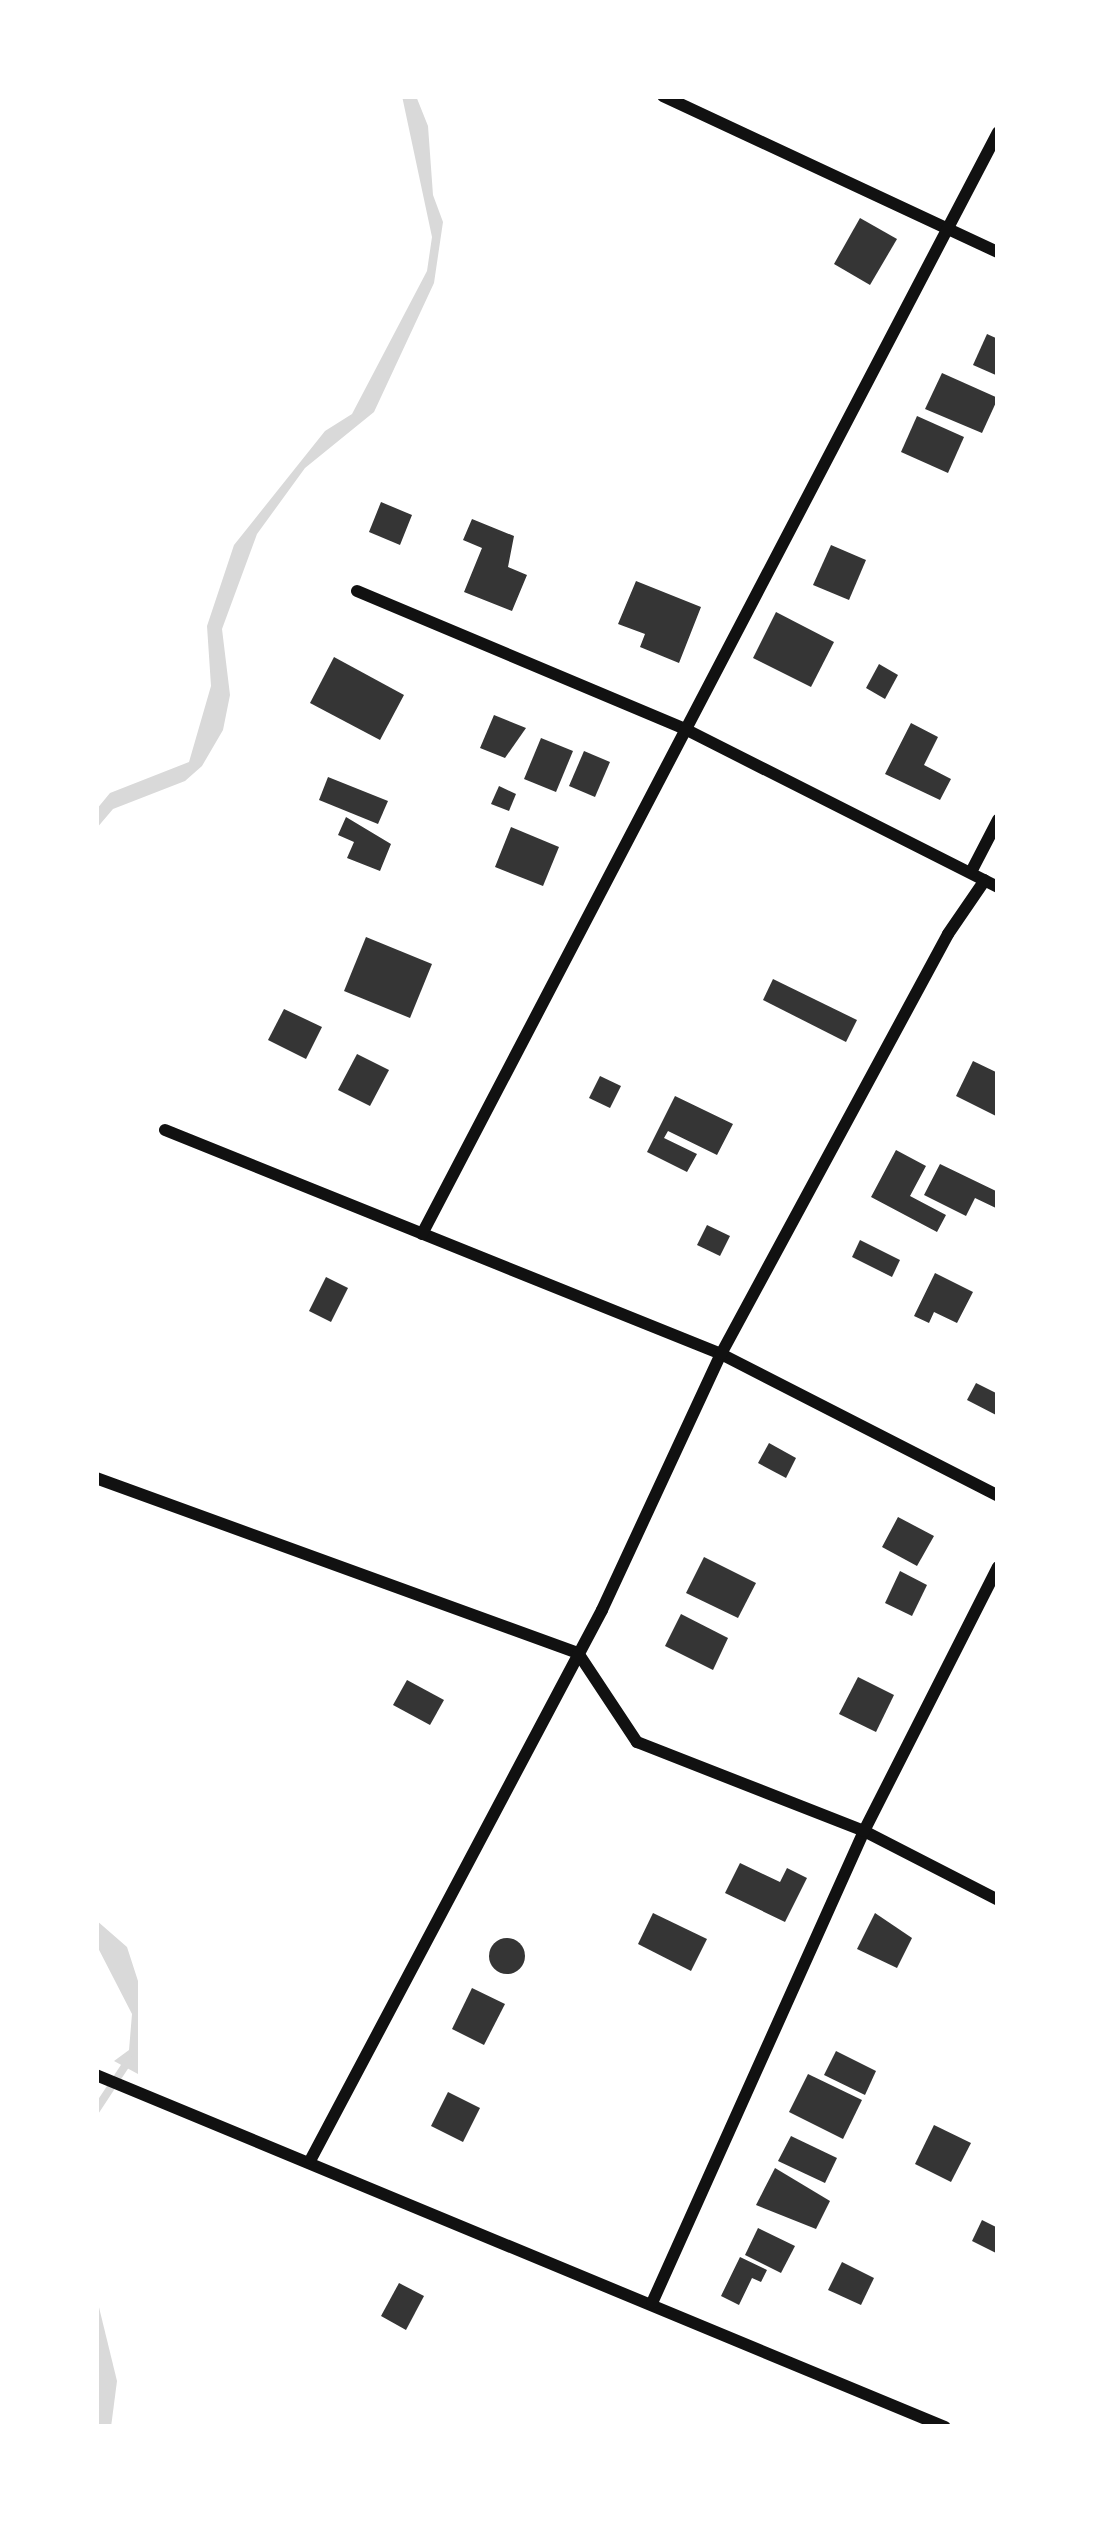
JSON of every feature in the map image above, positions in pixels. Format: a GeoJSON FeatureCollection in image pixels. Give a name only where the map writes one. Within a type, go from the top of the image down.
{"type":"FeatureCollection","features":[{"type":"Feature","properties":{"kind":"street"},"geometry":{"type":"LineString","coordinates":[[663,96],[998,252]]}},
{"type":"Feature","properties":{"kind":"street"},"geometry":{"type":"LineString","coordinates":[[422,1234],[998,132]]}},
{"type":"Feature","properties":{"kind":"street"},"geometry":{"type":"LineString","coordinates":[[311,2159],[578,1653],[721,1354],[948,934],[992,884],[685,729],[357,591]]}},
{"type":"Feature","properties":{"kind":"street"},"geometry":{"type":"LineString","coordinates":[[971,872],[998,820]]}},
{"type":"Feature","properties":{"kind":"street"},"geometry":{"type":"LineString","coordinates":[[165,1130],[721,1354],[998,1496]]}},
{"type":"Feature","properties":{"kind":"street"},"geometry":{"type":"LineString","coordinates":[[96,1478],[578,1653],[637,1742],[865,1831],[998,1900]]}},
{"type":"Feature","properties":{"kind":"street"},"geometry":{"type":"LineString","coordinates":[[652,2303],[865,1831],[998,1567]]}},
{"type":"Feature","properties":{"kind":"street"},"geometry":{"type":"LineString","coordinates":[[96,2074],[311,2159],[945,2427]]}},
{"type":"Feature","properties":{"kind":"shaded area"},"geometry":{"type":"Polygon","coordinates":[[[402,96],[416,96],[428,126],[433,195],[443,222],[434,283],[374,412],[305,468],[257,534],[222,629],[230,695],[223,730],[202,766],[185,781],[113,809],[96,829],[96,810],[110,793],[189,762],[211,686],[207,626],[234,545],[325,431],[352,414],[427,271],[432,237],[402,96]]]}},
{"type":"Feature","properties":{"kind":"shaded area"},"geometry":{"type":"Polygon","coordinates":[[[96,1920],[127,1947],[138,1981],[138,2074],[114,2061],[129,2050],[132,2014],[96,1944],[96,1920]]]}},
{"type":"Feature","properties":{"kind":"shaded area"},"geometry":{"type":"Polygon","coordinates":[[[96,2295],[117,2381],[111,2427],[96,2427],[96,2295]]]}},
{"type":"Feature","properties":{"kind":"building"},"geometry":{"type":"Polygon","coordinates":[[[860,218],[897,239],[870,285],[834,264],[860,218]]]}},
{"type":"Feature","properties":{"kind":"building"},"geometry":{"type":"Polygon","coordinates":[[[987,334],[998,339],[998,376],[973,365],[987,334]]]}},
{"type":"Feature","properties":{"kind":"building"},"geometry":{"type":"Polygon","coordinates":[[[942,373],[998,398],[982,433],[925,409],[942,373]]]}},
{"type":"Feature","properties":{"kind":"building"},"geometry":{"type":"Polygon","coordinates":[[[917,416],[964,437],[948,473],[901,452],[917,416]]]}},
{"type":"Feature","properties":{"kind":"building"},"geometry":{"type":"Polygon","coordinates":[[[381,502],[412,515],[400,545],[369,532],[381,502]]]}},
{"type":"Feature","properties":{"kind":"building"},"geometry":{"type":"Polygon","coordinates":[[[472,519],[514,536],[508,567],[527,575],[512,611],[464,592],[482,548],[463,540],[472,519]]]}},
{"type":"Feature","properties":{"kind":"building"},"geometry":{"type":"Polygon","coordinates":[[[831,545],[866,560],[849,600],[813,585],[831,545]]]}},
{"type":"Feature","properties":{"kind":"building"},"geometry":{"type":"Polygon","coordinates":[[[636,581],[701,607],[679,663],[640,647],[645,634],[618,624],[636,581]]]}},
{"type":"Feature","properties":{"kind":"building"},"geometry":{"type":"Polygon","coordinates":[[[776,612],[834,642],[811,687],[753,658],[776,612]]]}},
{"type":"Feature","properties":{"kind":"building"},"geometry":{"type":"Polygon","coordinates":[[[334,657],[404,695],[380,740],[310,703],[334,657]]]}},
{"type":"Feature","properties":{"kind":"building"},"geometry":{"type":"Polygon","coordinates":[[[879,664],[898,675],[885,699],[866,688],[879,664]]]}},
{"type":"Feature","properties":{"kind":"building"},"geometry":{"type":"Polygon","coordinates":[[[494,715],[526,728],[505,758],[480,748],[494,715]]]}},
{"type":"Feature","properties":{"kind":"building"},"geometry":{"type":"Polygon","coordinates":[[[911,723],[938,737],[924,765],[951,779],[940,800],[885,774],[911,723]]]}},
{"type":"Feature","properties":{"kind":"building"},"geometry":{"type":"Polygon","coordinates":[[[541,738],[573,751],[556,792],[524,779],[541,738]]]}},
{"type":"Feature","properties":{"kind":"building"},"geometry":{"type":"Polygon","coordinates":[[[584,751],[610,762],[595,797],[569,786],[584,751]]]}},
{"type":"Feature","properties":{"kind":"building"},"geometry":{"type":"Polygon","coordinates":[[[328,777],[388,801],[378,824],[319,800],[328,777]]]}},
{"type":"Feature","properties":{"kind":"building"},"geometry":{"type":"Polygon","coordinates":[[[499,786],[516,794],[509,811],[491,804],[499,786]]]}},
{"type":"Feature","properties":{"kind":"building"},"geometry":{"type":"Polygon","coordinates":[[[346,817],[391,844],[380,871],[347,858],[354,842],[338,835],[346,817]]]}},
{"type":"Feature","properties":{"kind":"building"},"geometry":{"type":"Polygon","coordinates":[[[511,827],[559,847],[543,886],[495,867],[511,827]]]}},
{"type":"Feature","properties":{"kind":"building"},"geometry":{"type":"Polygon","coordinates":[[[366,937],[432,964],[410,1018],[344,991],[366,937]]]}},
{"type":"Feature","properties":{"kind":"building"},"geometry":{"type":"Polygon","coordinates":[[[773,979],[857,1020],[846,1042],[763,1000],[773,979]]]}},
{"type":"Feature","properties":{"kind":"building"},"geometry":{"type":"Polygon","coordinates":[[[284,1009],[322,1027],[306,1059],[268,1040],[284,1009]]]}},
{"type":"Feature","properties":{"kind":"building"},"geometry":{"type":"Polygon","coordinates":[[[357,1054],[389,1070],[370,1106],[338,1090],[357,1054]]]}},
{"type":"Feature","properties":{"kind":"building"},"geometry":{"type":"Polygon","coordinates":[[[973,1061],[998,1073],[996,1116],[956,1096],[973,1061]]]}},
{"type":"Feature","properties":{"kind":"building"},"geometry":{"type":"Polygon","coordinates":[[[600,1076],[621,1086],[610,1108],[589,1098],[600,1076]]]}},
{"type":"Feature","properties":{"kind":"building"},"geometry":{"type":"Polygon","coordinates":[[[675,1096],[733,1124],[717,1155],[668,1131],[664,1138],[697,1154],[687,1172],[647,1152],[675,1096]]]}},
{"type":"Feature","properties":{"kind":"building"},"geometry":{"type":"Polygon","coordinates":[[[896,1150],[926,1166],[910,1196],[946,1215],[937,1232],[871,1197],[896,1150]]]}},
{"type":"Feature","properties":{"kind":"building"},"geometry":{"type":"Polygon","coordinates":[[[940,1164],[998,1192],[998,1209],[975,1198],[966,1216],[924,1195],[940,1164]]]}},
{"type":"Feature","properties":{"kind":"building"},"geometry":{"type":"Polygon","coordinates":[[[707,1225],[730,1236],[720,1256],[697,1245],[707,1225]]]}},
{"type":"Feature","properties":{"kind":"building"},"geometry":{"type":"Polygon","coordinates":[[[860,1240],[900,1260],[892,1277],[852,1257],[860,1240]]]}},
{"type":"Feature","properties":{"kind":"building"},"geometry":{"type":"Polygon","coordinates":[[[935,1273],[973,1292],[957,1323],[934,1312],[929,1323],[914,1316],[935,1273]]]}},
{"type":"Feature","properties":{"kind":"building"},"geometry":{"type":"Polygon","coordinates":[[[326,1277],[348,1288],[331,1322],[309,1311],[326,1277]]]}},
{"type":"Feature","properties":{"kind":"building"},"geometry":{"type":"Polygon","coordinates":[[[976,1383],[998,1394],[998,1416],[967,1400],[976,1383]]]}},
{"type":"Feature","properties":{"kind":"building"},"geometry":{"type":"Polygon","coordinates":[[[769,1443],[796,1458],[786,1478],[758,1463],[769,1443]]]}},
{"type":"Feature","properties":{"kind":"building"},"geometry":{"type":"Polygon","coordinates":[[[898,1517],[934,1536],[917,1566],[882,1547],[898,1517]]]}},
{"type":"Feature","properties":{"kind":"building"},"geometry":{"type":"Polygon","coordinates":[[[704,1557],[756,1583],[738,1618],[686,1593],[704,1557]]]}},
{"type":"Feature","properties":{"kind":"building"},"geometry":{"type":"Polygon","coordinates":[[[900,1571],[927,1585],[912,1616],[885,1603],[900,1571]]]}},
{"type":"Feature","properties":{"kind":"building"},"geometry":{"type":"Polygon","coordinates":[[[681,1614],[728,1638],[713,1670],[665,1646],[681,1614]]]}},
{"type":"Feature","properties":{"kind":"building"},"geometry":{"type":"Polygon","coordinates":[[[858,1677],[894,1695],[876,1732],[839,1714],[858,1677]]]}},
{"type":"Feature","properties":{"kind":"building"},"geometry":{"type":"Polygon","coordinates":[[[407,1680],[444,1700],[430,1725],[393,1705],[407,1680]]]}},
{"type":"Feature","properties":{"kind":"building"},"geometry":{"type":"Polygon","coordinates":[[[740,1863],[780,1882],[787,1868],[807,1878],[785,1922],[725,1893],[740,1863]]]}},
{"type":"Feature","properties":{"kind":"building"},"geometry":{"type":"Polygon","coordinates":[[[653,1913],[707,1939],[691,1971],[638,1944],[653,1913]]]}},
{"type":"Feature","properties":{"kind":"building"},"geometry":{"type":"Polygon","coordinates":[[[875,1913],[912,1938],[897,1968],[857,1949],[875,1913]]]}},
{"type":"Feature","properties":{"kind":"building"},"geometry":{"type":"Polygon","coordinates":[[[507,1938],[520,1943],[525,1956],[520,1969],[507,1974],[494,1969],[489,1956],[494,1943],[507,1938]]]}},
{"type":"Feature","properties":{"kind":"building"},"geometry":{"type":"Polygon","coordinates":[[[472,1988],[505,2004],[484,2045],[452,2029],[472,1988]]]}},
{"type":"Feature","properties":{"kind":"building"},"geometry":{"type":"Polygon","coordinates":[[[836,2051],[876,2071],[865,2095],[824,2075],[836,2051]]]}},
{"type":"Feature","properties":{"kind":"building"},"geometry":{"type":"Polygon","coordinates":[[[808,2074],[862,2100],[843,2139],[789,2112],[808,2074]]]}},
{"type":"Feature","properties":{"kind":"building"},"geometry":{"type":"Polygon","coordinates":[[[448,2092],[480,2108],[463,2142],[431,2126],[448,2092]]]}},
{"type":"Feature","properties":{"kind":"building"},"geometry":{"type":"Polygon","coordinates":[[[934,2125],[971,2143],[951,2182],[915,2164],[934,2125]]]}},
{"type":"Feature","properties":{"kind":"building"},"geometry":{"type":"Polygon","coordinates":[[[791,2136],[837,2158],[825,2183],[778,2161],[791,2136]]]}},
{"type":"Feature","properties":{"kind":"building"},"geometry":{"type":"Polygon","coordinates":[[[775,2168],[830,2201],[816,2229],[756,2205],[775,2168]]]}},
{"type":"Feature","properties":{"kind":"building"},"geometry":{"type":"Polygon","coordinates":[[[982,2220],[998,2228],[998,2254],[972,2241],[982,2220]]]}},
{"type":"Feature","properties":{"kind":"building"},"geometry":{"type":"Polygon","coordinates":[[[758,2228],[795,2246],[781,2273],[745,2255],[758,2228]]]}},
{"type":"Feature","properties":{"kind":"building"},"geometry":{"type":"Polygon","coordinates":[[[740,2257],[767,2270],[761,2282],[752,2278],[739,2305],[721,2296],[740,2257]]]}},
{"type":"Feature","properties":{"kind":"building"},"geometry":{"type":"Polygon","coordinates":[[[842,2262],[874,2278],[861,2305],[828,2290],[842,2262]]]}},
{"type":"Feature","properties":{"kind":"building"},"geometry":{"type":"Polygon","coordinates":[[[399,2283],[424,2296],[406,2330],[381,2316],[399,2283]]]}},
{"type":"Feature","properties":{"kind":"waterway"},"geometry":{"type":"LineString","coordinates":[[96,2110],[129,2060]]}}]}
